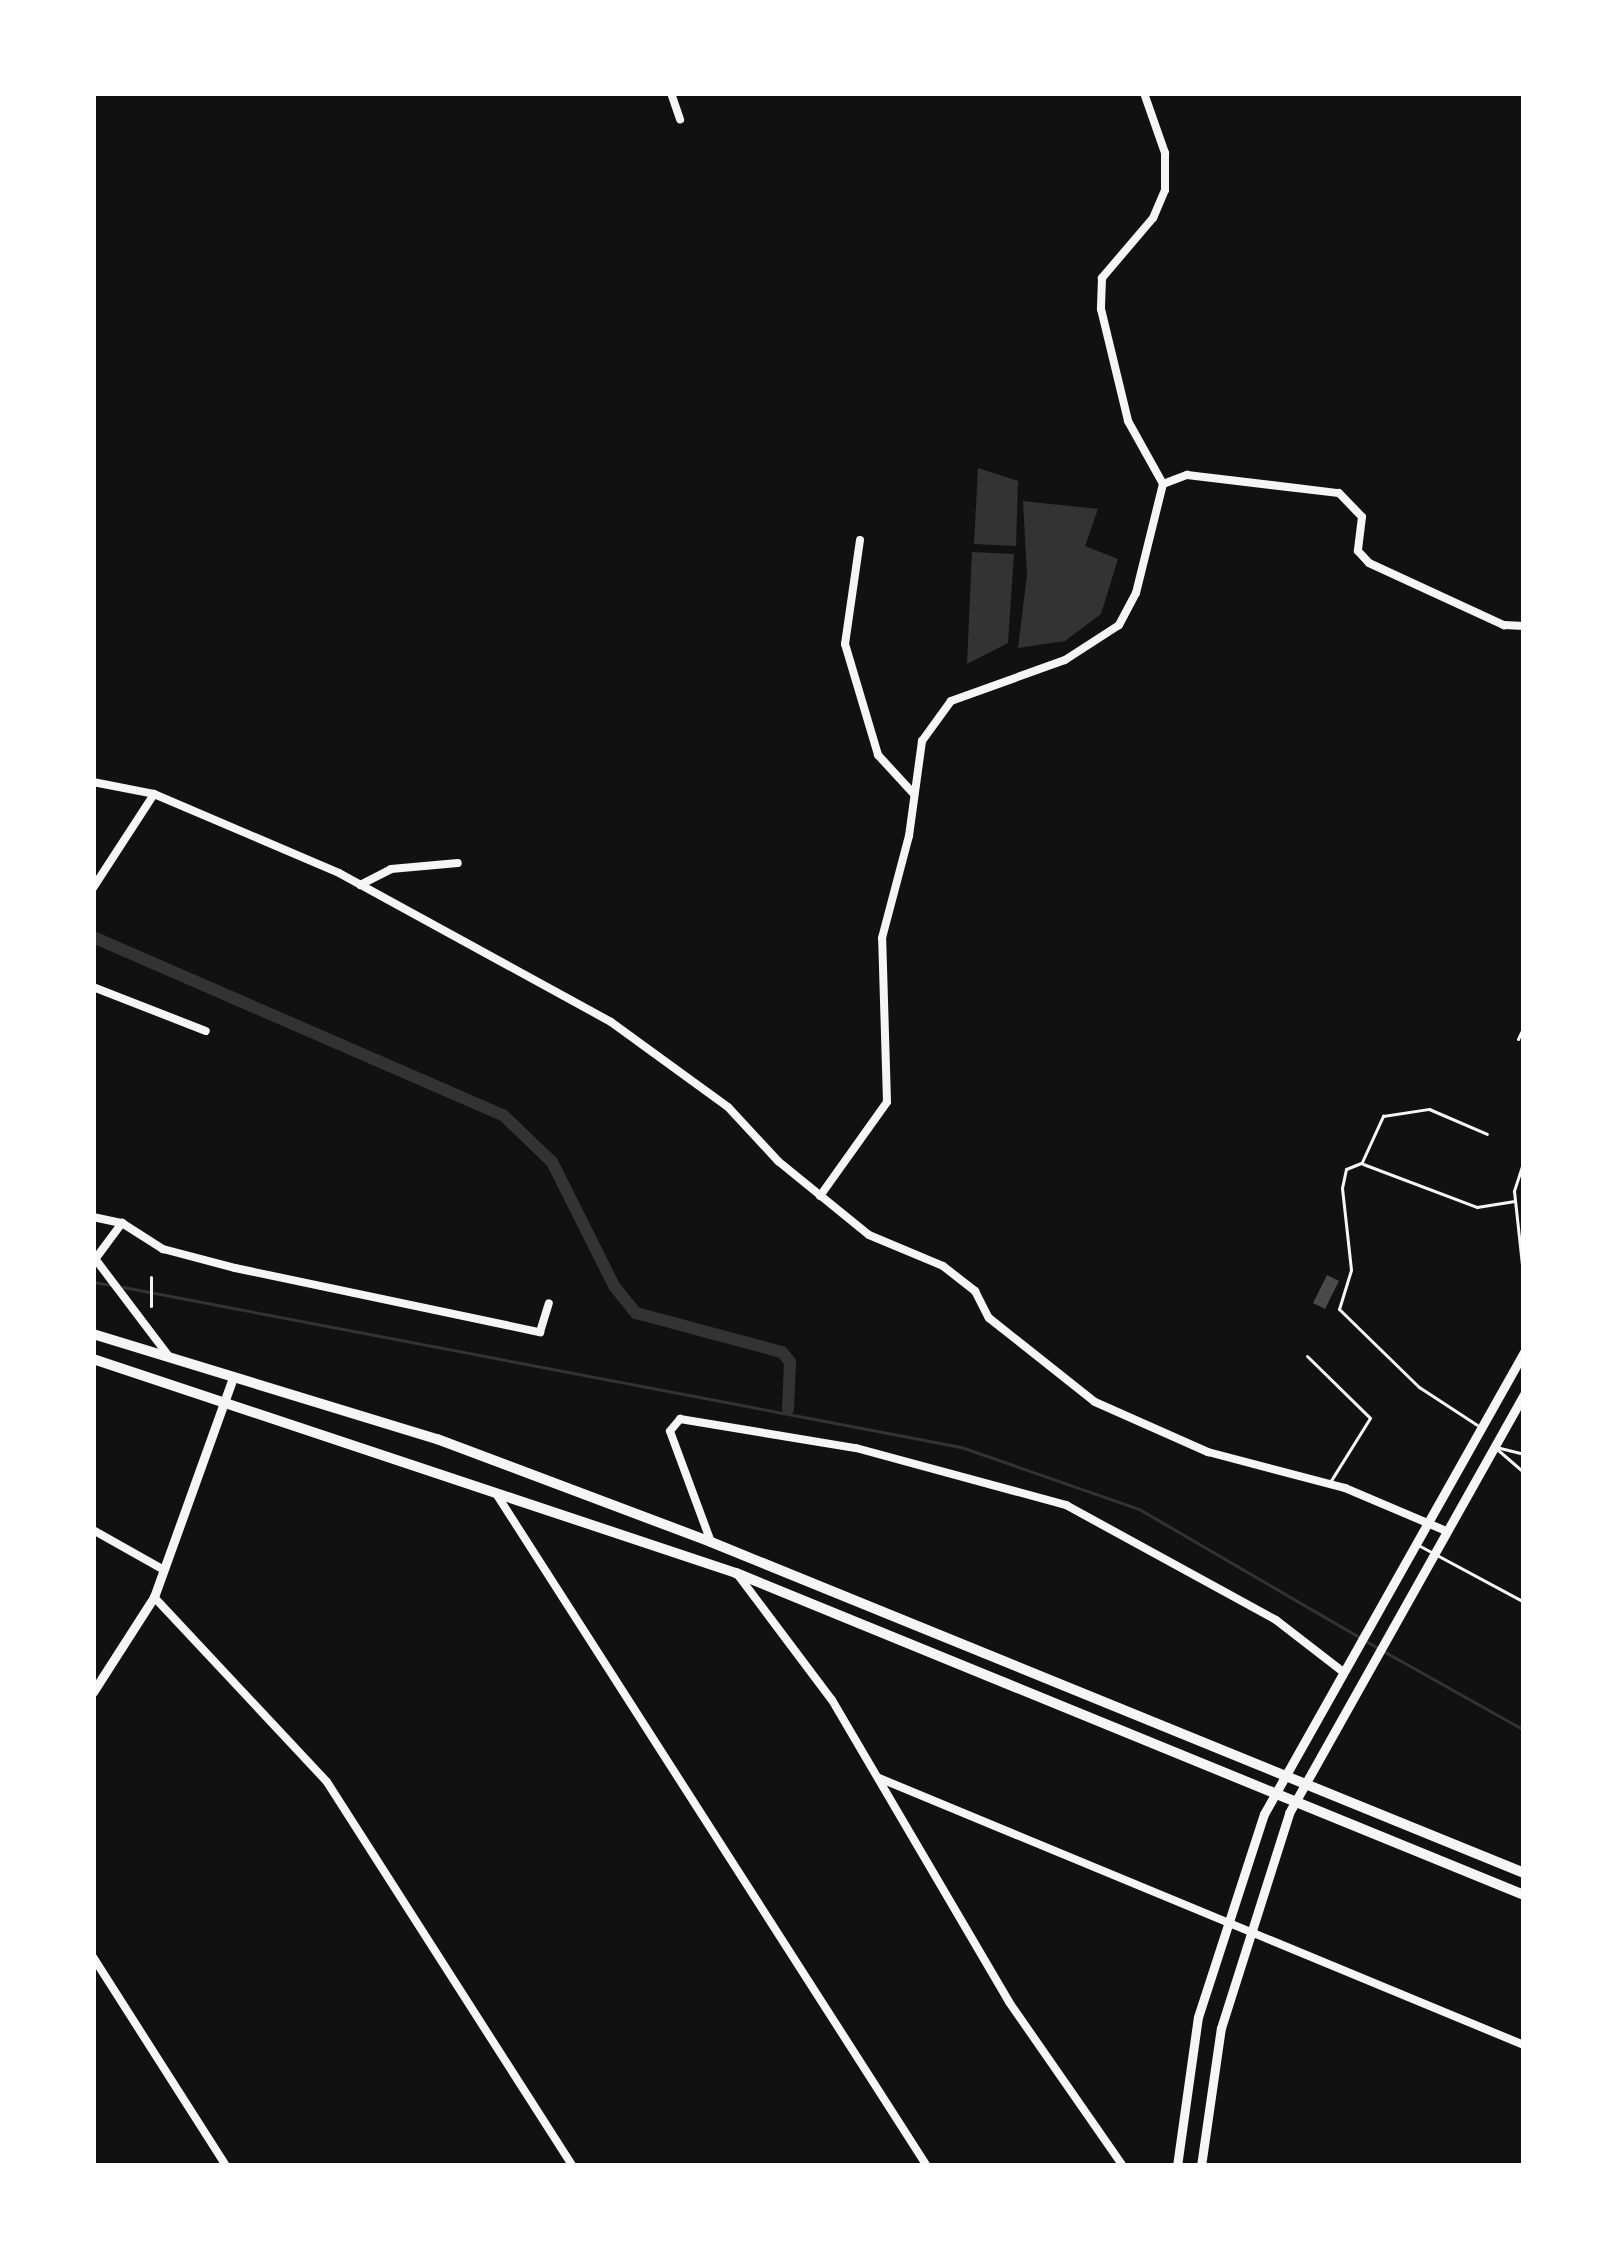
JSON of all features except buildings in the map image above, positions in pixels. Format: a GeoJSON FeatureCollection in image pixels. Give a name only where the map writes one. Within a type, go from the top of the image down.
{"type":"FeatureCollection","features":[{"type":"Feature","properties":{"kind":"main road"},"geometry":{"type":"LineString","coordinates":[[93,1334],[437,1439],[711,1542],[1524,1873]]}},
{"type":"Feature","properties":{"kind":"main road"},"geometry":{"type":"LineString","coordinates":[[93,1359],[494,1488],[736,1573],[1524,1894]]}},
{"type":"Feature","properties":{"kind":"street"},"geometry":{"type":"LineString","coordinates":[[671,93],[680,119]]}},
{"type":"Feature","properties":{"kind":"street"},"geometry":{"type":"LineString","coordinates":[[820,1196],[887,1102],[882,938],[922,741],[951,700],[1065,660],[1119,625],[1136,593],[1162,484],[1127,421],[1101,309],[1102,278],[1154,218],[1166,190],[1165,153],[1144,93]]}},
{"type":"Feature","properties":{"kind":"street"},"geometry":{"type":"LineString","coordinates":[[1162,484],[1187,475],[1339,493],[1362,517],[1358,551],[1370,563],[1504,625],[1524,626]]}},
{"type":"Feature","properties":{"kind":"street"},"geometry":{"type":"LineString","coordinates":[[860,540],[844,644],[878,755],[914,794]]}},
{"type":"Feature","properties":{"kind":"street"},"geometry":{"type":"LineString","coordinates":[[93,782],[154,794],[360,885],[611,1022],[728,1107],[820,1196],[869,1234],[943,1266],[975,1292],[989,1318],[1094,1402],[1208,1452],[1329,1484],[1444,1530]]}},
{"type":"Feature","properties":{"kind":"street"},"geometry":{"type":"LineString","coordinates":[[93,888],[154,794]]}},
{"type":"Feature","properties":{"kind":"street"},"geometry":{"type":"LineString","coordinates":[[360,885],[391,869],[458,863]]}},
{"type":"Feature","properties":{"kind":"street"},"geometry":{"type":"LineString","coordinates":[[93,987],[206,1031]]}},
{"type":"Feature","properties":{"kind":"street"},"geometry":{"type":"LineString","coordinates":[[93,1216],[122,1223],[163,1249],[235,1268],[540,1332],[549,1303]]}},
{"type":"Feature","properties":{"kind":"street"},"geometry":{"type":"LineString","coordinates":[[122,1223],[95,1257],[172,1359]]}},
{"type":"Feature","properties":{"kind":"street"},"geometry":{"type":"LineString","coordinates":[[1177,2166],[1183,2090],[1225,1918],[1282,1773],[1524,1352]]}},
{"type":"Feature","properties":{"kind":"street"},"geometry":{"type":"LineString","coordinates":[[93,1692],[154,1597],[233,1378]]}},
{"type":"Feature","properties":{"kind":"street"},"geometry":{"type":"LineString","coordinates":[[1202,2166],[1205,2104],[1249,1928],[1295,1802],[1431,1551],[1524,1394]]}},
{"type":"Feature","properties":{"kind":"street"},"geometry":{"type":"LineString","coordinates":[[711,1542],[670,1431],[680,1419],[856,1448],[1066,1505],[1276,1620],[1344,1668]]}},
{"type":"Feature","properties":{"kind":"street"},"geometry":{"type":"LineString","coordinates":[[494,1488],[927,2166]]}},
{"type":"Feature","properties":{"kind":"street"},"geometry":{"type":"LineString","coordinates":[[93,1530],[166,1570]]}},
{"type":"Feature","properties":{"kind":"street"},"geometry":{"type":"LineString","coordinates":[[736,1573],[832,1700],[1009,2002],[1123,2166]]}},
{"type":"Feature","properties":{"kind":"street"},"geometry":{"type":"LineString","coordinates":[[154,1597],[327,1782],[573,2166]]}},
{"type":"Feature","properties":{"kind":"street"},"geometry":{"type":"LineString","coordinates":[[877,1778],[1524,2044]]}},
{"type":"Feature","properties":{"kind":"street"},"geometry":{"type":"LineString","coordinates":[[93,1957],[226,2166]]}},
{"type":"Feature","properties":{"kind":"lane"},"geometry":{"type":"LineString","coordinates":[[1518,1039],[1524,1027]]}},
{"type":"Feature","properties":{"kind":"lane"},"geometry":{"type":"LineString","coordinates":[[1487,1134],[1429,1109],[1383,1116],[1361,1163],[1346,1169],[1342,1189],[1351,1270],[1340,1309],[1419,1387],[1480,1427],[1494,1447],[1524,1473]]}},
{"type":"Feature","properties":{"kind":"lane"},"geometry":{"type":"LineString","coordinates":[[1524,1160],[1515,1201],[1524,1283]]}},
{"type":"Feature","properties":{"kind":"lane"},"geometry":{"type":"LineString","coordinates":[[1361,1163],[1471,1206],[1515,1201]]}},
{"type":"Feature","properties":{"kind":"lane"},"geometry":{"type":"LineString","coordinates":[[151,1277],[151,1306]]}},
{"type":"Feature","properties":{"kind":"lane"},"geometry":{"type":"LineString","coordinates":[[1307,1356],[1370,1418],[1329,1484]]}},
{"type":"Feature","properties":{"kind":"lane"},"geometry":{"type":"LineString","coordinates":[[1494,1447],[1524,1454]]}},
{"type":"Feature","properties":{"kind":"lane"},"geometry":{"type":"LineString","coordinates":[[1413,1544],[1524,1602]]}},
{"type":"Feature","properties":{"kind":"shaded area"},"geometry":{"type":"Polygon","coordinates":[[[978,468],[1018,481],[1016,546],[974,544],[978,468]]]}},
{"type":"Feature","properties":{"kind":"shaded area"},"geometry":{"type":"Polygon","coordinates":[[[1023,501],[1098,509],[1085,546],[1118,559],[1101,614],[1065,641],[1018,648],[1027,575],[1023,501]]]}},
{"type":"Feature","properties":{"kind":"shaded area"},"geometry":{"type":"Polygon","coordinates":[[[972,552],[1014,554],[1008,643],[967,664],[972,552]]]}},
{"type":"Feature","properties":{"kind":"waterway"},"geometry":{"type":"LineString","coordinates":[[93,937],[503,1115],[552,1162],[614,1286],[636,1313],[782,1352],[790,1362],[788,1409]]}},
{"type":"Feature","properties":{"kind":"waterway"},"geometry":{"type":"LineString","coordinates":[[93,1282],[113,1285]]}},
{"type":"Feature","properties":{"kind":"waterway"},"geometry":{"type":"LineString","coordinates":[[123,1287],[961,1447],[1139,1509],[1376,1647]]}},
{"type":"Feature","properties":{"kind":"waterway"},"geometry":{"type":"LineString","coordinates":[[1385,1652],[1524,1730]]}}]}
